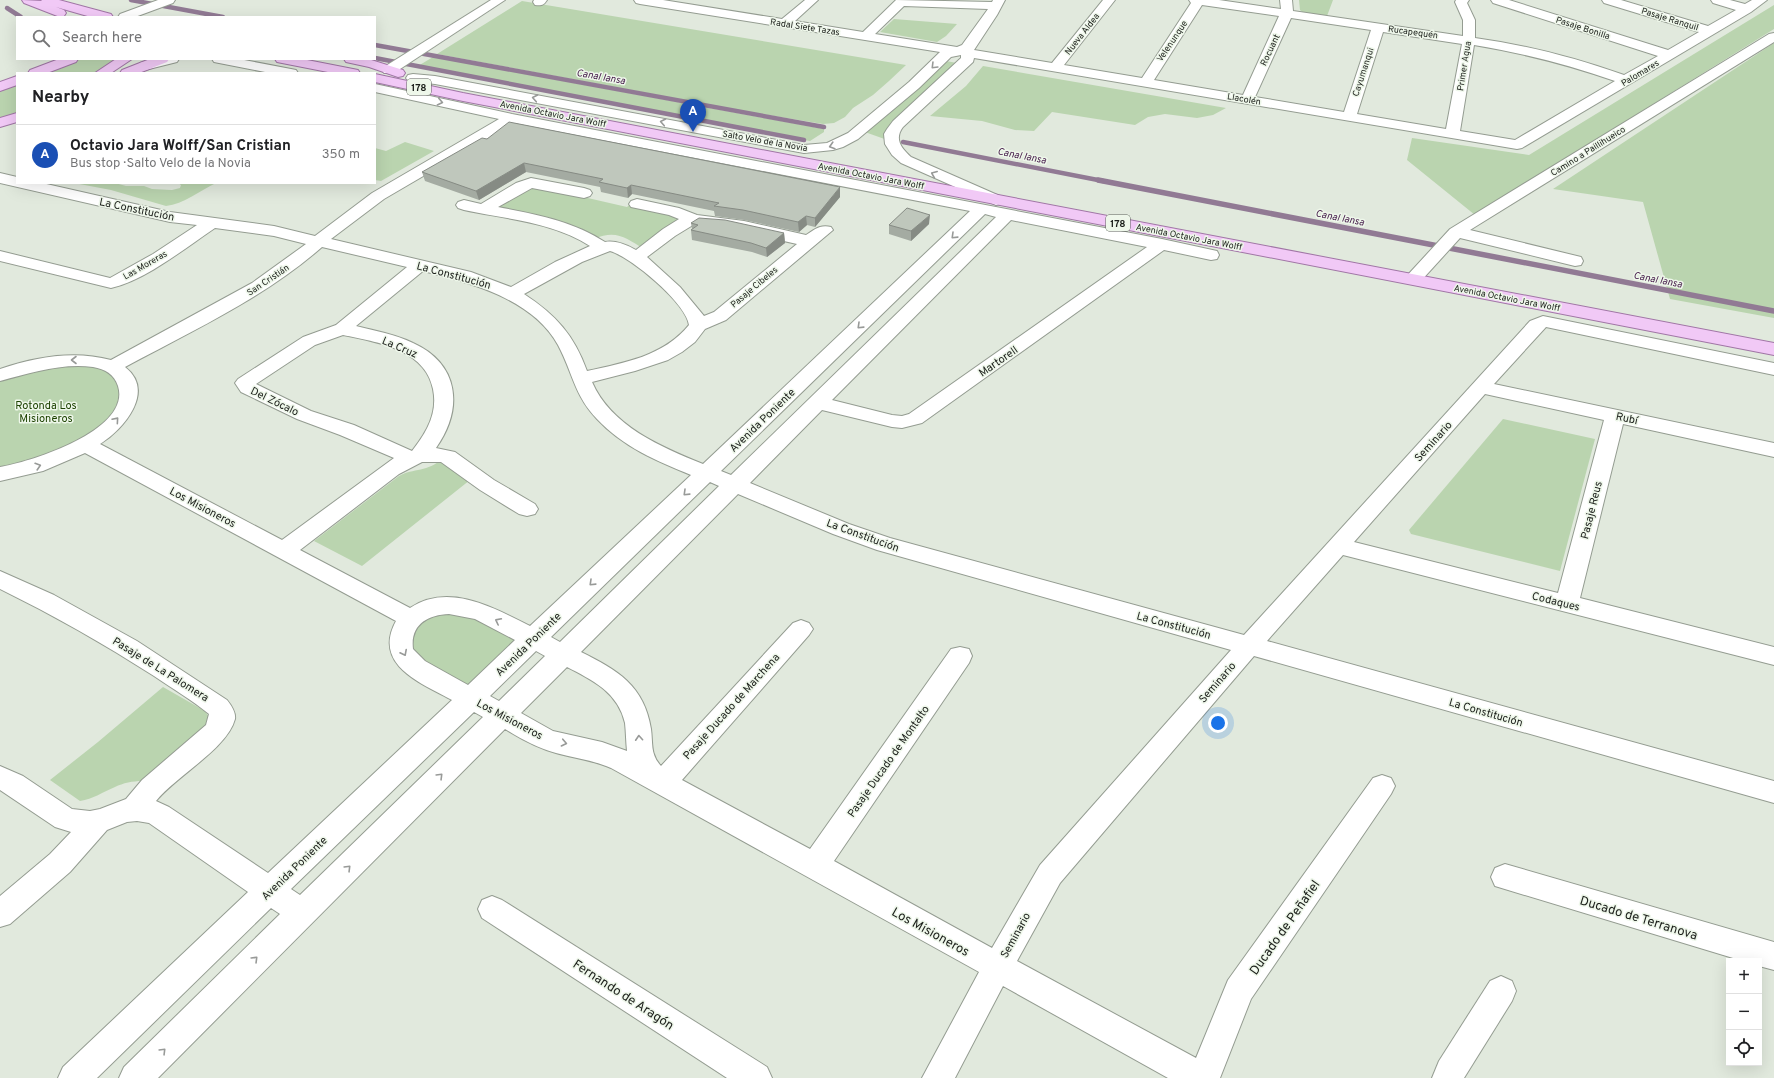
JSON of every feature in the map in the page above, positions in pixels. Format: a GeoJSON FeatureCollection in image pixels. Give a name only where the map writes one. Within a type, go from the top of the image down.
{"type":"FeatureCollection","features":[{"type":"Feature","properties":{"kind":"main road"},"geometry":{"type":"LineString","coordinates":[[28,0],[47,9],[70,16]]}},
{"type":"Feature","properties":{"kind":"main road"},"geometry":{"type":"LineString","coordinates":[[47,0],[77,10],[103,16]]}},
{"type":"Feature","properties":{"kind":"main road"},"geometry":{"type":"LineString","coordinates":[[38,72],[68,60]]}},
{"type":"Feature","properties":{"kind":"main road"},"geometry":{"type":"LineString","coordinates":[[104,72],[123,60]]}},
{"type":"Feature","properties":{"kind":"main road"},"geometry":{"type":"LineString","coordinates":[[137,71],[160,60]]}},
{"type":"Feature","properties":{"kind":"main road"},"geometry":{"type":"LineString","coordinates":[[287,60],[348,72]]}},
{"type":"Feature","properties":{"kind":"main road","name":"Avenida Octavio Jara Wolff"},"geometry":{"type":"LineString","coordinates":[[354,60],[453,91],[463,97]]}},
{"type":"Feature","properties":{"kind":"main road","name":"Avenida Octavio Jara Wolff"},"geometry":{"type":"LineString","coordinates":[[376,78],[995,208],[1413,279],[1774,349]]}},
{"type":"Feature","properties":{"kind":"main road"},"geometry":{"type":"LineString","coordinates":[[0,87],[16,80]]}},
{"type":"Feature","properties":{"kind":"main road"},"geometry":{"type":"LineString","coordinates":[[0,123],[16,116]]}},
{"type":"Feature","properties":{"kind":"street"},"geometry":{"type":"LineString","coordinates":[[127,16],[169,0]]}},
{"type":"Feature","properties":{"kind":"street"},"geometry":{"type":"LineString","coordinates":[[388,70],[499,0]]}},
{"type":"Feature","properties":{"kind":"street","name":"Radal Siete Tazas"},"geometry":{"type":"LineString","coordinates":[[640,0],[965,51]]}},
{"type":"Feature","properties":{"kind":"street"},"geometry":{"type":"LineString","coordinates":[[705,10],[718,0]]}},
{"type":"Feature","properties":{"kind":"street"},"geometry":{"type":"LineString","coordinates":[[785,23],[812,0]]}},
{"type":"Feature","properties":{"kind":"street","name":"Nueva Aldea"},"geometry":{"type":"LineString","coordinates":[[1055,68],[1109,0]]}},
{"type":"Feature","properties":{"kind":"street","name":"Rucapequén"},"geometry":{"type":"LineString","coordinates":[[1197,0],[1286,6],[1378,27],[1504,46],[1580,65],[1627,81]]}},
{"type":"Feature","properties":{"kind":"street","name":"Velenunque"},"geometry":{"type":"LineString","coordinates":[[1145,82],[1197,0]]}},
{"type":"Feature","properties":{"kind":"street"},"geometry":{"type":"LineString","coordinates":[[1447,0],[1462,1]]}},
{"type":"Feature","properties":{"kind":"street","name":"Pasaje Bonilla"},"geometry":{"type":"LineString","coordinates":[[1496,0],[1670,55]]}},
{"type":"Feature","properties":{"kind":"street","name":"Pasaje Ranquil"},"geometry":{"type":"LineString","coordinates":[[1608,0],[1710,31]]}},
{"type":"Feature","properties":{"kind":"street"},"geometry":{"type":"LineString","coordinates":[[1717,0],[1747,8]]}},
{"type":"Feature","properties":{"kind":"street","name":"Palomares"},"geometry":{"type":"LineString","coordinates":[[1517,145],[1761,0]]}},
{"type":"Feature","properties":{"kind":"street","name":"Primer Agua"},"geometry":{"type":"LineString","coordinates":[[1452,134],[1469,40],[1469,20],[1462,1]]}},
{"type":"Feature","properties":{"kind":"street"},"geometry":{"type":"LineString","coordinates":[[866,36],[901,2],[997,3]]}},
{"type":"Feature","properties":{"kind":"street","name":"Salto Velo de la Novia"},"geometry":{"type":"LineString","coordinates":[[413,78],[435,80],[804,149],[819,149],[838,144],[852,136],[914,85],[946,54],[965,51],[997,3]]}},
{"type":"Feature","properties":{"kind":"street","name":"Rocuant"},"geometry":{"type":"LineString","coordinates":[[1247,100],[1286,6]]}},
{"type":"Feature","properties":{"kind":"street","name":"Cayumanqui"},"geometry":{"type":"LineString","coordinates":[[1349,117],[1378,27]]}},
{"type":"Feature","properties":{"kind":"street","name":"Camino a Paillihueico"},"geometry":{"type":"LineString","coordinates":[[1413,279],[1437,255],[1452,237],[1774,36]]}},
{"type":"Feature","properties":{"kind":"street","name":"Llacolén"},"geometry":{"type":"LineString","coordinates":[[965,51],[1055,68],[1517,145]]}},
{"type":"Feature","properties":{"kind":"street","name":"Salto Velo de la Novia"},"geometry":{"type":"LineString","coordinates":[[965,51],[968,59],[894,128],[890,137],[891,142],[897,152],[906,160],[995,208]]}},
{"type":"Feature","properties":{"kind":"street"},"geometry":{"type":"LineString","coordinates":[[137,71],[169,60]]}},
{"type":"Feature","properties":{"kind":"street"},"geometry":{"type":"LineString","coordinates":[[224,60],[286,72]]}},
{"type":"Feature","properties":{"kind":"street","name":"Avenida Octavio Jara Wolff"},"geometry":{"type":"LineString","coordinates":[[376,88],[512,118],[995,208],[1211,255]]}},
{"type":"Feature","properties":{"kind":"street","name":"San Cristián"},"geometry":{"type":"LineString","coordinates":[[112,367],[253,290],[289,265],[334,228],[394,186],[512,118]]}},
{"type":"Feature","properties":{"kind":"street"},"geometry":{"type":"LineString","coordinates":[[0,178],[16,182]]}},
{"type":"Feature","properties":{"kind":"street"},"geometry":{"type":"LineString","coordinates":[[514,178],[531,183],[584,193]]}},
{"type":"Feature","properties":{"kind":"street"},"geometry":{"type":"LineString","coordinates":[[376,182],[394,186]]}},
{"type":"Feature","properties":{"kind":"street"},"geometry":{"type":"LineString","coordinates":[[484,209],[521,186],[531,183]]}},
{"type":"Feature","properties":{"kind":"street","name":"La Constitución"},"geometry":{"type":"LineString","coordinates":[[26,184],[170,217],[262,229],[319,241],[479,280],[511,294],[540,313],[561,335],[581,378],[596,405],[617,427],[658,452],[735,485],[878,542],[1774,792]]}},
{"type":"Feature","properties":{"kind":"street"},"geometry":{"type":"LineString","coordinates":[[637,204],[673,212],[695,220],[745,227],[801,239],[805,240],[806,243]]}},
{"type":"Feature","properties":{"kind":"street"},"geometry":{"type":"LineString","coordinates":[[464,205],[566,228],[591,238],[602,246],[615,247],[636,258],[671,287],[698,321],[698,325]]}},
{"type":"Feature","properties":{"kind":"street"},"geometry":{"type":"LineString","coordinates":[[135,1078],[818,403],[995,208]]}},
{"type":"Feature","properties":{"kind":"street","name":"Avenida Poniente"},"geometry":{"type":"LineString","coordinates":[[74,1078],[707,473],[995,208]]}},
{"type":"Feature","properties":{"kind":"street"},"geometry":{"type":"LineString","coordinates":[[636,258],[683,224],[695,220]]}},
{"type":"Feature","properties":{"kind":"street","name":"Las Moreras"},"geometry":{"type":"LineString","coordinates":[[0,256],[111,283],[120,280],[159,258],[213,222]]}},
{"type":"Feature","properties":{"kind":"street","name":"Pasaje Cibeles"},"geometry":{"type":"LineString","coordinates":[[581,378],[631,366],[661,356],[674,349],[692,335],[698,325],[720,316],[806,243],[825,230]]}},
{"type":"Feature","properties":{"kind":"street"},"geometry":{"type":"LineString","coordinates":[[1452,237],[1575,261]]}},
{"type":"Feature","properties":{"kind":"street","name":"Martorell"},"geometry":{"type":"LineString","coordinates":[[818,403],[892,421],[902,422],[915,419],[1162,244]]}},
{"type":"Feature","properties":{"kind":"street"},"geometry":{"type":"LineString","coordinates":[[511,294],[602,246]]}},
{"type":"Feature","properties":{"kind":"street"},"geometry":{"type":"LineString","coordinates":[[342,329],[420,265]]}},
{"type":"Feature","properties":{"kind":"street","name":"Avenida Octavio Jara Wolff"},"geometry":{"type":"LineString","coordinates":[[1543,321],[1774,369]]}},
{"type":"Feature","properties":{"kind":"street","name":"Seminario"},"geometry":{"type":"LineString","coordinates":[[938,1078],[997,968],[1050,874],[1249,645],[1536,325],[1543,321]]}},
{"type":"Feature","properties":{"kind":"street","name":"Del Zócalo"},"geometry":{"type":"LineString","coordinates":[[342,329],[309,341],[251,378],[245,383],[246,386],[304,416],[347,430],[416,456],[441,455],[448,457],[487,485],[527,509]]}},
{"type":"Feature","properties":{"kind":"street","name":"La Cruz"},"geometry":{"type":"LineString","coordinates":[[284,550],[392,469],[416,456],[436,433],[444,412],[444,387],[434,366],[425,358],[403,346],[378,337],[342,329]]}},
{"type":"Feature","properties":{"kind":"street"},"geometry":{"type":"LineString","coordinates":[[0,375],[32,365],[58,361],[90,361],[112,367],[121,373],[128,383],[129,397],[122,412],[108,428],[86,445],[56,460],[38,466],[0,474]]}},
{"type":"Feature","properties":{"kind":"street","name":"Rubí"},"geometry":{"type":"LineString","coordinates":[[1480,387],[1774,450]]}},
{"type":"Feature","properties":{"kind":"street","name":"Pasaje Reus"},"geometry":{"type":"LineString","coordinates":[[1567,604],[1615,416]]}},
{"type":"Feature","properties":{"kind":"street","name":"Los Misioneros"},"geometry":{"type":"LineString","coordinates":[[86,445],[411,619]]}},
{"type":"Feature","properties":{"kind":"street","name":"Codaques"},"geometry":{"type":"LineString","coordinates":[[1338,546],[1774,656]]}},
{"type":"Feature","properties":{"kind":"street","name":"Pasaje de La Palomera"},"geometry":{"type":"LineString","coordinates":[[0,579],[46,601],[129,648],[213,702],[222,712],[222,719],[215,732],[151,788],[134,809]]}},
{"type":"Feature","properties":{"kind":"street","name":"Los Misioneros"},"geometry":{"type":"LineString","coordinates":[[662,784],[650,773],[642,760],[634,710],[630,700],[612,681],[483,613],[468,608],[453,606],[436,607],[421,612],[411,619],[404,627],[400,638],[404,656],[415,666],[471,698],[545,738],[618,758],[662,784],[815,865],[997,968],[1200,1078]]}},
{"type":"Feature","properties":{"kind":"street","name":"Pasaje Ducado de Marchena"},"geometry":{"type":"LineString","coordinates":[[662,784],[801,629]]}},
{"type":"Feature","properties":{"kind":"street","name":"Pasaje Ducado de Montalto"},"geometry":{"type":"LineString","coordinates":[[815,865],[960,656]]}},
{"type":"Feature","properties":{"kind":"street"},"geometry":{"type":"LineString","coordinates":[[0,777],[14,784],[64,819],[85,824],[97,823],[134,809],[146,809],[158,814],[271,890],[302,913]]}},
{"type":"Feature","properties":{"kind":"street","name":"Ducado de Peñafiel"},"geometry":{"type":"LineString","coordinates":[[1204,1078],[1240,990],[1382,786]]}},
{"type":"Feature","properties":{"kind":"street"},"geometry":{"type":"LineString","coordinates":[[0,914],[60,863],[97,823]]}},
{"type":"Feature","properties":{"kind":"street","name":"Ducado de Terranova"},"geometry":{"type":"LineString","coordinates":[[1505,877],[1774,956]]}},
{"type":"Feature","properties":{"kind":"street","name":"Fernando de Aragón"},"geometry":{"type":"LineString","coordinates":[[492,909],[756,1078]]}},
{"type":"Feature","properties":{"kind":"street"},"geometry":{"type":"LineString","coordinates":[[1448,1078],[1450,1072],[1501,991]]}},
{"type":"Feature","properties":{"kind":"green space"},"geometry":{"type":"Polygon","coordinates":[[[1299,0],[1333,0],[1327,16],[1303,13],[1300,10],[1299,0]]]}},
{"type":"Feature","properties":{"kind":"green space"},"geometry":{"type":"Polygon","coordinates":[[[522,1],[906,65],[873,95],[853,108],[845,117],[834,123],[823,124],[744,111],[437,54],[522,1]]]}},
{"type":"Feature","properties":{"kind":"green space"},"geometry":{"type":"Polygon","coordinates":[[[1774,5],[1774,29],[1475,215],[1407,160],[1412,138],[1529,155],[1774,5]]]}},
{"type":"Feature","properties":{"kind":"green space"},"geometry":{"type":"Polygon","coordinates":[[[894,19],[957,24],[946,36],[937,42],[880,32],[894,19]]]}},
{"type":"Feature","properties":{"kind":"green space"},"geometry":{"type":"Polygon","coordinates":[[[1774,43],[1774,318],[1670,299],[1643,202],[1553,189],[1774,43]]]}},
{"type":"Feature","properties":{"kind":"green space"},"geometry":{"type":"Polygon","coordinates":[[[433,57],[824,129],[824,132],[810,141],[456,74],[409,66],[401,67],[405,64],[418,66],[433,57]]]}},
{"type":"Feature","properties":{"kind":"green space"},"geometry":{"type":"Polygon","coordinates":[[[75,60],[116,60],[96,72],[44,72],[75,60]]]}},
{"type":"Feature","properties":{"kind":"green space"},"geometry":{"type":"Polygon","coordinates":[[[946,61],[957,63],[903,116],[893,142],[862,131],[946,61]]]}},
{"type":"Feature","properties":{"kind":"green space"},"geometry":{"type":"Polygon","coordinates":[[[983,66],[1226,108],[1213,115],[1197,118],[1165,114],[1148,117],[1135,125],[1052,112],[1034,131],[1015,130],[982,121],[930,116],[966,86],[983,66]]]}},
{"type":"Feature","properties":{"kind":"green space"},"geometry":{"type":"Polygon","coordinates":[[[16,82],[16,113],[0,120],[0,89],[16,82]]]}},
{"type":"Feature","properties":{"kind":"green space"},"geometry":{"type":"Polygon","coordinates":[[[405,142],[434,151],[381,181],[376,180],[376,148],[386,151],[405,142]]]}},
{"type":"Feature","properties":{"kind":"green space"},"geometry":{"type":"Polygon","coordinates":[[[79,184],[119,184],[126,186],[144,186],[152,189],[172,190],[180,188],[181,185],[180,184],[214,184],[179,203],[166,206],[111,190],[79,184]]]}},
{"type":"Feature","properties":{"kind":"green space"},"geometry":{"type":"Polygon","coordinates":[[[531,185],[627,207],[630,204],[687,217],[644,249],[632,241],[620,236],[609,235],[594,239],[489,209],[531,185]]]}},
{"type":"Feature","properties":{"kind":"green space","name":"Rotonda Los Misioneros"},"geometry":{"type":"Polygon","coordinates":[[[87,364],[107,370],[122,385],[116,412],[83,442],[0,470],[0,379],[19,372],[87,364]]]}},
{"type":"Feature","properties":{"kind":"green space"},"geometry":{"type":"Polygon","coordinates":[[[1503,419],[1595,439],[1560,571],[1411,534],[1409,530],[1503,419]]]}},
{"type":"Feature","properties":{"kind":"green space"},"geometry":{"type":"Polygon","coordinates":[[[441,459],[470,480],[362,566],[314,541],[399,476],[431,466],[441,459]]]}},
{"type":"Feature","properties":{"kind":"green space"},"geometry":{"type":"Polygon","coordinates":[[[457,610],[521,638],[467,689],[422,665],[404,643],[410,623],[457,610]]]}},
{"type":"Feature","properties":{"kind":"green space"},"geometry":{"type":"Polygon","coordinates":[[[163,687],[205,711],[209,717],[207,724],[142,781],[121,784],[94,797],[80,801],[50,780],[98,742],[163,687]]]}},
{"type":"Feature","properties":{"kind":"building"},"geometry":{"type":"Polygon","coordinates":[[[509,122],[840,187],[815,218],[806,216],[798,222],[743,210],[714,206],[719,203],[631,185],[627,188],[599,182],[603,179],[524,163],[476,191],[422,172],[482,138],[487,139],[509,122]]]}},
{"type":"Feature","properties":{"kind":"building"},"geometry":{"type":"Polygon","coordinates":[[[907,208],[930,215],[911,231],[889,225],[907,208]]]}},
{"type":"Feature","properties":{"kind":"building"},"geometry":{"type":"Polygon","coordinates":[[[699,218],[725,220],[784,233],[766,248],[751,243],[691,230],[698,225],[691,223],[699,218]]]}},
{"type":"Feature","properties":{"kind":"waterway","name":"Canal Iansa"},"geometry":{"type":"LineString","coordinates":[[131,0],[218,16]]}},
{"type":"Feature","properties":{"kind":"waterway"},"geometry":{"type":"LineString","coordinates":[[7,8],[19,16]]}},
{"type":"Feature","properties":{"kind":"waterway","name":"Canal Iansa"},"geometry":{"type":"LineString","coordinates":[[376,45],[824,127]]}},
{"type":"Feature","properties":{"kind":"waterway"},"geometry":{"type":"LineString","coordinates":[[376,58],[804,140]]}},
{"type":"Feature","properties":{"kind":"waterway","name":"Canal Iansa"},"geometry":{"type":"LineString","coordinates":[[903,142],[1103,181]]}},
{"type":"Feature","properties":{"kind":"waterway","name":"Canal Iansa"},"geometry":{"type":"LineString","coordinates":[[1098,180],[1774,311]]}},
{"type":"Feature","properties":{"kind":"place","name":"Octavio Jara Wolff/San Cristian"},"geometry":{"type":"Point","coordinates":[693,132]}}]}
